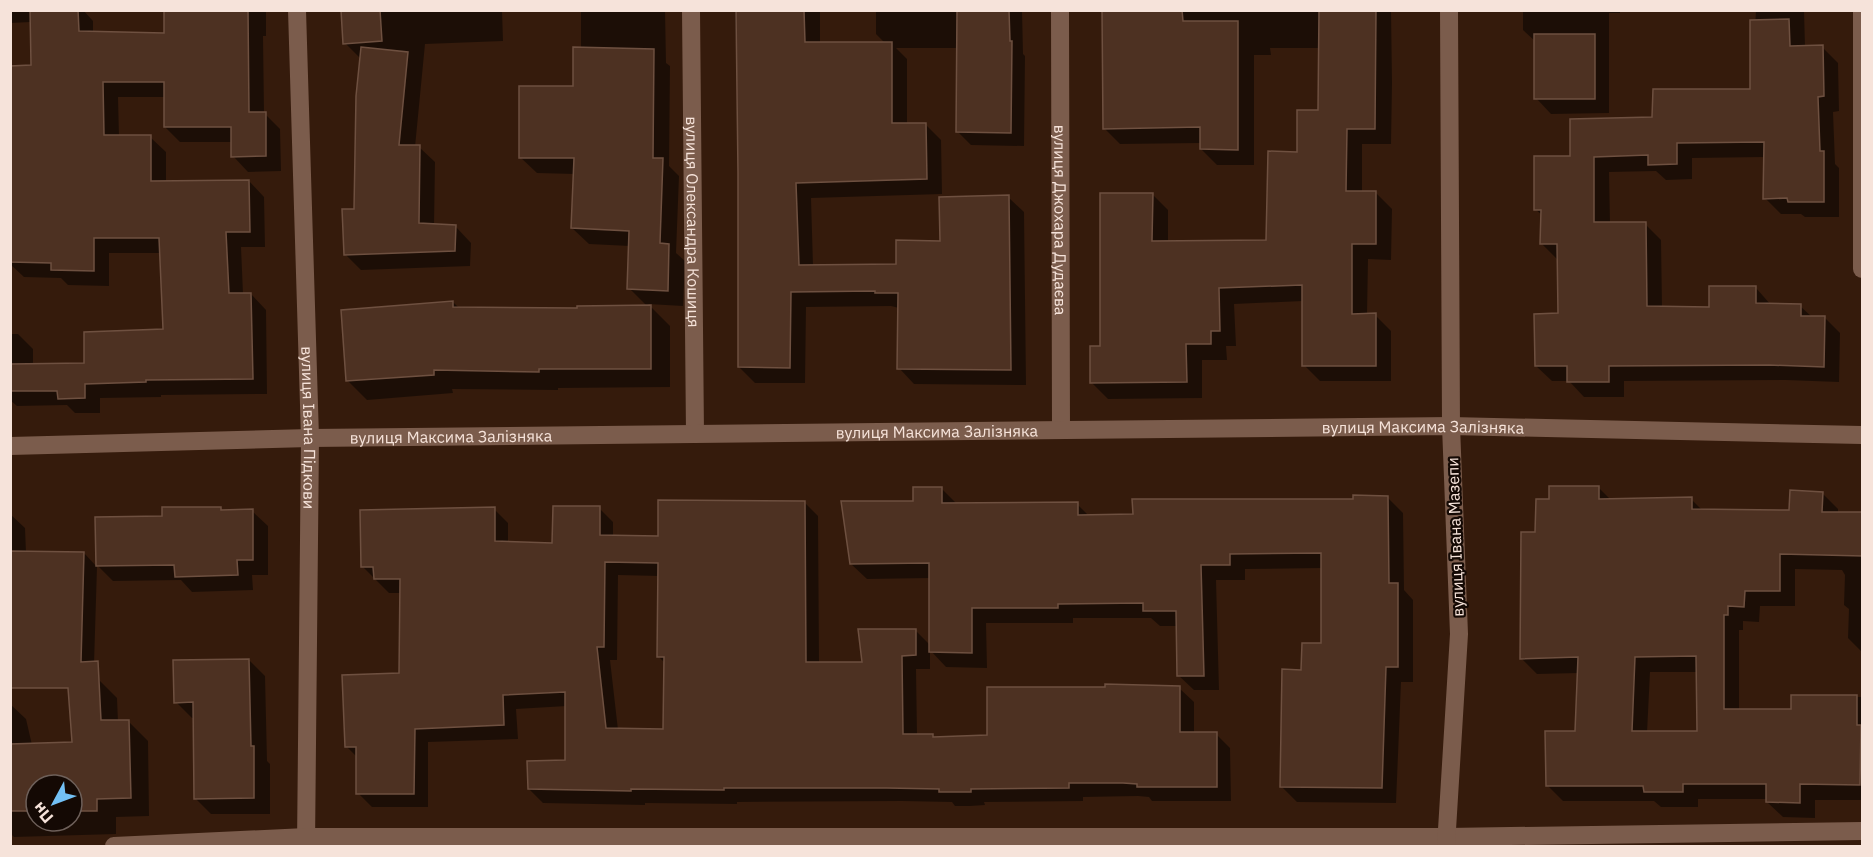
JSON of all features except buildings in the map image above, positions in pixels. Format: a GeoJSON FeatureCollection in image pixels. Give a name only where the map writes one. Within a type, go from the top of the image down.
{"type":"FeatureCollection","features":[{"type":"Feature","properties":{"kind":"street","name":"вулиця Івана Підкови"},"geometry":{"type":"LineString","coordinates":[[297,10],[310,438],[306,842]]}},
{"type":"Feature","properties":{"kind":"street","name":"вулиця Олександра Кошиця"},"geometry":{"type":"LineString","coordinates":[[691,10],[695,434]]}},
{"type":"Feature","properties":{"kind":"street","name":"вулиця Джохара Дудаєва"},"geometry":{"type":"LineString","coordinates":[[1060,10],[1061,429]]}},
{"type":"Feature","properties":{"kind":"street","name":"вулиця Івана Мазепи"},"geometry":{"type":"LineString","coordinates":[[1447,842],[1458,634],[1451,426],[1449,10]]}},
{"type":"Feature","properties":{"kind":"street"},"geometry":{"type":"LineString","coordinates":[[1862,10],[1863,269]]}},
{"type":"Feature","properties":{"kind":"street","name":"вулиця Максима Залізняка"},"geometry":{"type":"LineString","coordinates":[[10,446],[310,438],[1451,426],[1863,435]]}},
{"type":"Feature","properties":{"kind":"street"},"geometry":{"type":"LineString","coordinates":[[114,846],[306,842],[1447,842],[1863,831]]}}]}
